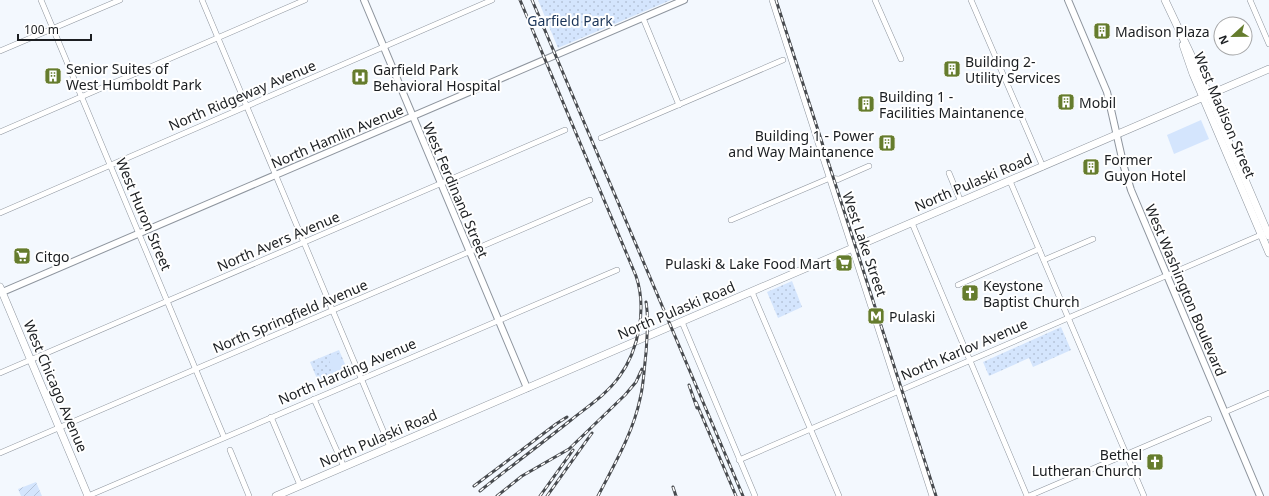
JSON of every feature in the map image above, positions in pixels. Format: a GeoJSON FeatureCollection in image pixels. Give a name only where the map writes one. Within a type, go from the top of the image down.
{"type":"FeatureCollection","features":[{"type":"Feature","properties":{"kind":"main road","name":"West Lake Street"},"geometry":{"type":"LineString","coordinates":[[773,0],[933,496]]}},
{"type":"Feature","properties":{"kind":"main road","name":"West Madison Street"},"geometry":{"type":"LineString","coordinates":[[1165,0],[1178,30],[1188,60],[1206,96],[1266,233],[1269,253]]}},
{"type":"Feature","properties":{"kind":"main road","name":"North Pulaski Road"},"geometry":{"type":"LineString","coordinates":[[276,496],[1269,69]]}},
{"type":"Feature","properties":{"kind":"main road","name":"West Chicago Avenue"},"geometry":{"type":"LineString","coordinates":[[1,291],[88,496]]}},
{"type":"Feature","properties":{"kind":"main road","name":"West Lake Street"},"geometry":{"type":"LineString","coordinates":[[899,390],[928,496]]}},
{"type":"Feature","properties":{"kind":"main road","name":"West Lake Street"},"geometry":{"type":"LineString","coordinates":[[899,390],[937,496]]}},
{"type":"Feature","properties":{"kind":"street","name":"West Huron Street"},"geometry":{"type":"LineString","coordinates":[[41,0],[224,437]]}},
{"type":"Feature","properties":{"kind":"street"},"geometry":{"type":"LineString","coordinates":[[0,51],[120,0]]}},
{"type":"Feature","properties":{"kind":"street"},"geometry":{"type":"LineString","coordinates":[[202,0],[390,447]]}},
{"type":"Feature","properties":{"kind":"street"},"geometry":{"type":"LineString","coordinates":[[0,132],[305,0]]}},
{"type":"Feature","properties":{"kind":"street","name":"West Ferdinand Street"},"geometry":{"type":"LineString","coordinates":[[364,0],[527,388]]}},
{"type":"Feature","properties":{"kind":"street","name":"North Ridgeway Avenue"},"geometry":{"type":"LineString","coordinates":[[0,212],[492,0]]}},
{"type":"Feature","properties":{"kind":"street","name":"North Hamlin Avenue"},"geometry":{"type":"LineString","coordinates":[[1,291],[139,234],[684,0]]}},
{"type":"Feature","properties":{"kind":"street"},"geometry":{"type":"LineString","coordinates":[[876,0],[900,59]]}},
{"type":"Feature","properties":{"kind":"street"},"geometry":{"type":"LineString","coordinates":[[971,0],[1043,167]]}},
{"type":"Feature","properties":{"kind":"street","name":"West Washington Boulevard"},"geometry":{"type":"LineString","coordinates":[[1068,0],[1107,91],[1131,190],[1260,496]]}},
{"type":"Feature","properties":{"kind":"street"},"geometry":{"type":"LineString","coordinates":[[1250,0],[1269,44]]}},
{"type":"Feature","properties":{"kind":"street"},"geometry":{"type":"LineString","coordinates":[[643,18],[679,105]]}},
{"type":"Feature","properties":{"kind":"street"},"geometry":{"type":"LineString","coordinates":[[601,138],[784,60],[790,53]]}},
{"type":"Feature","properties":{"kind":"street"},"geometry":{"type":"LineString","coordinates":[[784,60],[792,62]]}},
{"type":"Feature","properties":{"kind":"street","name":"North Avers Avenue"},"geometry":{"type":"LineString","coordinates":[[0,373],[565,130]]}},
{"type":"Feature","properties":{"kind":"street"},"geometry":{"type":"LineString","coordinates":[[731,220],[822,181],[838,179],[869,166]]}},
{"type":"Feature","properties":{"kind":"street"},"geometry":{"type":"LineString","coordinates":[[949,173],[961,202]]}},
{"type":"Feature","properties":{"kind":"street"},"geometry":{"type":"LineString","coordinates":[[1010,180],[1144,496]]}},
{"type":"Feature","properties":{"kind":"street","name":"North Springfield Avenue"},"geometry":{"type":"LineString","coordinates":[[0,453],[590,200]]}},
{"type":"Feature","properties":{"kind":"street"},"geometry":{"type":"LineString","coordinates":[[912,223],[1028,496],[1209,419]]}},
{"type":"Feature","properties":{"kind":"street","name":"North Karlov Avenue"},"geometry":{"type":"LineString","coordinates":[[739,460],[1266,233]]}},
{"type":"Feature","properties":{"kind":"street"},"geometry":{"type":"LineString","coordinates":[[1044,260],[1093,239]]}},
{"type":"Feature","properties":{"kind":"street"},"geometry":{"type":"LineString","coordinates":[[958,285],[1039,249]]}},
{"type":"Feature","properties":{"kind":"street","name":"North Harding Avenue"},"geometry":{"type":"LineString","coordinates":[[88,496],[498,319],[617,270]]}},
{"type":"Feature","properties":{"kind":"street"},"geometry":{"type":"LineString","coordinates":[[752,292],[839,496]]}},
{"type":"Feature","properties":{"kind":"street"},"geometry":{"type":"LineString","coordinates":[[682,322],[755,496]]}},
{"type":"Feature","properties":{"kind":"street"},"geometry":{"type":"LineString","coordinates":[[1225,412],[1269,393]]}},
{"type":"Feature","properties":{"kind":"street"},"geometry":{"type":"LineString","coordinates":[[314,399],[344,467]]}},
{"type":"Feature","properties":{"kind":"street"},"geometry":{"type":"LineString","coordinates":[[271,417],[300,486]]}},
{"type":"Feature","properties":{"kind":"street"},"geometry":{"type":"LineString","coordinates":[[230,450],[249,496]]}},
{"type":"Feature","properties":{"kind":"green space","name":"Garfield Park"},"geometry":{"type":"Polygon","coordinates":[[[538,0],[671,0],[558,48],[538,0]]]}},
{"type":"Feature","properties":{"kind":"green space"},"geometry":{"type":"Polygon","coordinates":[[[1201,120],[1209,139],[1174,154],[1167,135],[1201,120]]]}},
{"type":"Feature","properties":{"kind":"green space"},"geometry":{"type":"Polygon","coordinates":[[[792,281],[802,307],[778,318],[767,292],[792,281]]]}},
{"type":"Feature","properties":{"kind":"green space"},"geometry":{"type":"Polygon","coordinates":[[[1061,327],[1071,350],[1033,367],[1029,358],[989,376],[983,362],[1061,327]]]}},
{"type":"Feature","properties":{"kind":"green space"},"geometry":{"type":"Polygon","coordinates":[[[339,350],[350,376],[321,388],[310,362],[339,350]]]}},
{"type":"Feature","properties":{"kind":"green space"},"geometry":{"type":"Polygon","coordinates":[[[339,354],[348,375],[337,379],[328,358],[339,354]]]}},
{"type":"Feature","properties":{"kind":"green space"},"geometry":{"type":"Polygon","coordinates":[[[36,482],[42,496],[21,496],[18,489],[36,482]]]}},
{"type":"Feature","properties":{"kind":"railway"},"geometry":{"type":"LineString","coordinates":[[480,491],[609,389],[619,377],[632,354],[641,315],[641,301],[636,276],[520,0]]}},
{"type":"Feature","properties":{"kind":"railway"},"geometry":{"type":"LineString","coordinates":[[532,0],[743,496]]}},
{"type":"Feature","properties":{"kind":"railway"},"geometry":{"type":"LineString","coordinates":[[776,0],[936,496]]}},
{"type":"Feature","properties":{"kind":"railway"},"geometry":{"type":"LineString","coordinates":[[598,496],[628,436],[637,412],[643,382],[647,340],[648,321],[646,302]]}},
{"type":"Feature","properties":{"kind":"railway"},"geometry":{"type":"LineString","coordinates":[[497,496],[522,476],[569,449],[625,395],[636,382],[642,369]]}},
{"type":"Feature","properties":{"kind":"railway"},"geometry":{"type":"LineString","coordinates":[[689,385],[697,408]]}},
{"type":"Feature","properties":{"kind":"railway"},"geometry":{"type":"LineString","coordinates":[[696,402],[736,496]]}},
{"type":"Feature","properties":{"kind":"railway"},"geometry":{"type":"LineString","coordinates":[[474,486],[567,417]]}},
{"type":"Feature","properties":{"kind":"railway"},"geometry":{"type":"LineString","coordinates":[[547,496],[592,433]]}},
{"type":"Feature","properties":{"kind":"railway"},"geometry":{"type":"LineString","coordinates":[[540,496],[573,450]]}},
{"type":"Feature","properties":{"kind":"railway"},"geometry":{"type":"LineString","coordinates":[[673,487],[676,496]]}},
{"type":"Feature","properties":{"kind":"place","name":"Madison Plaza"},"geometry":{"type":"Point","coordinates":[1102,31]}},
{"type":"Feature","properties":{"kind":"place","name":"Building 2- Utility Services"},"geometry":{"type":"Point","coordinates":[952,69]}},
{"type":"Feature","properties":{"kind":"place","name":"Senior Suites of West Humboldt Park"},"geometry":{"type":"Point","coordinates":[53,76]}},
{"type":"Feature","properties":{"kind":"place","name":"Garfield Park Behavioral Hospital"},"geometry":{"type":"Point","coordinates":[360,77]}},
{"type":"Feature","properties":{"kind":"place","name":"Mobil"},"geometry":{"type":"Point","coordinates":[1066,102]}},
{"type":"Feature","properties":{"kind":"place","name":"Building 1 - Facilities Maintanence"},"geometry":{"type":"Point","coordinates":[866,104]}},
{"type":"Feature","properties":{"kind":"place","name":"Building 1 - Power and Way Maintanence"},"geometry":{"type":"Point","coordinates":[887,143]}},
{"type":"Feature","properties":{"kind":"place","name":"Former Guyon Hotel"},"geometry":{"type":"Point","coordinates":[1091,167]}},
{"type":"Feature","properties":{"kind":"place","name":"Citgo"},"geometry":{"type":"Point","coordinates":[22,256]}},
{"type":"Feature","properties":{"kind":"place","name":"Pulaski & Lake Food Mart"},"geometry":{"type":"Point","coordinates":[844,263]}},
{"type":"Feature","properties":{"kind":"place","name":"Keystone Baptist Church"},"geometry":{"type":"Point","coordinates":[970,293]}},
{"type":"Feature","properties":{"kind":"place","name":"Pulaski"},"geometry":{"type":"Point","coordinates":[876,316]}},
{"type":"Feature","properties":{"kind":"place","name":"Bethel Lutheran Church"},"geometry":{"type":"Point","coordinates":[1155,462]}}]}
